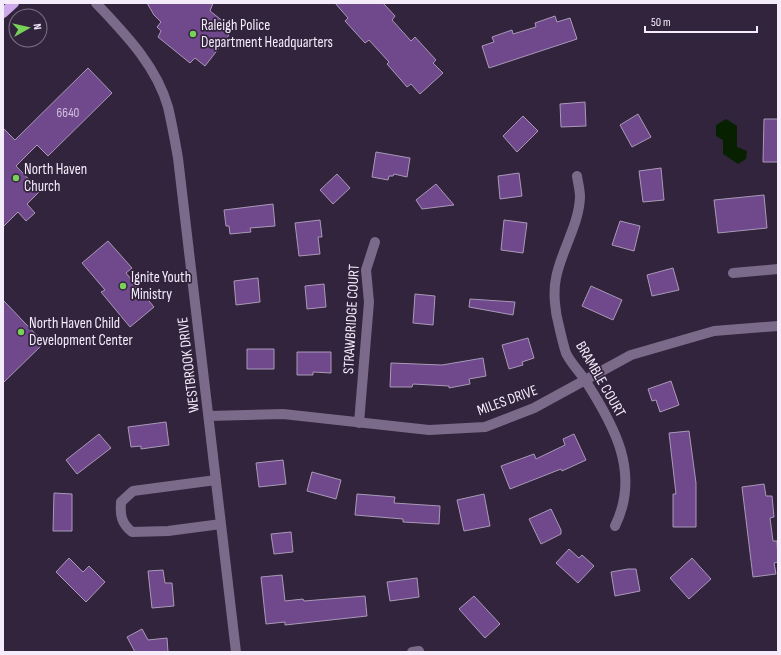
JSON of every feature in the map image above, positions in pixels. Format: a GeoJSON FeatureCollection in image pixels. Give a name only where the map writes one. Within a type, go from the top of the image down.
{"type":"FeatureCollection","features":[{"type":"Feature","properties":{"kind":"main road"},"geometry":{"type":"LineString","coordinates":[[4,11],[14,3]]}},
{"type":"Feature","properties":{"kind":"street","name":"WESTBROOK DRIVE"},"geometry":{"type":"LineString","coordinates":[[96,3],[134,43],[152,71],[167,106],[178,158],[236,652]]}},
{"type":"Feature","properties":{"kind":"street","name":"BRAMBLE COURT"},"geometry":{"type":"LineString","coordinates":[[577,176],[580,196],[579,209],[556,278],[555,295],[558,324],[566,354],[586,381],[612,427],[622,451],[627,492],[622,511],[615,526]]}},
{"type":"Feature","properties":{"kind":"street","name":"STRAWBRIDGE COURT"},"geometry":{"type":"LineString","coordinates":[[358,423],[368,302],[366,270],[375,242]]}},
{"type":"Feature","properties":{"kind":"street"},"geometry":{"type":"LineString","coordinates":[[733,274],[778,269]]}},
{"type":"Feature","properties":{"kind":"street","name":"MILES DRIVE"},"geometry":{"type":"LineString","coordinates":[[209,416],[283,414],[429,430],[485,427],[534,408],[586,381],[631,355],[714,331],[778,326]]}},
{"type":"Feature","properties":{"kind":"street"},"geometry":{"type":"LineString","coordinates":[[216,480],[133,491],[121,502],[120,510],[124,525],[132,532],[168,530],[221,524]]}},
{"type":"Feature","properties":{"kind":"shaded area"},"geometry":{"type":"Polygon","coordinates":[[[726,119],[737,126],[737,147],[747,151],[746,159],[738,164],[723,154],[723,140],[716,136],[716,125],[726,119]]]}},
{"type":"Feature","properties":{"kind":"building","name":"Raleigh Police Department Headquarters"},"geometry":{"type":"Polygon","coordinates":[[[147,3],[213,3],[210,11],[229,26],[224,32],[229,35],[205,66],[195,58],[190,63],[158,37],[161,31],[157,27],[161,22],[154,15],[147,3]]]}},
{"type":"Feature","properties":{"kind":"building"},"geometry":{"type":"Polygon","coordinates":[[[335,3],[383,3],[395,16],[392,20],[411,41],[415,37],[436,60],[433,63],[443,73],[420,94],[411,84],[407,87],[387,64],[389,62],[369,40],[365,43],[345,21],[348,18],[335,3]]]}},
{"type":"Feature","properties":{"kind":"building"},"geometry":{"type":"Polygon","coordinates":[[[555,16],[557,22],[570,18],[577,39],[489,68],[482,46],[494,42],[492,37],[512,30],[513,34],[536,27],[535,23],[555,16]]]}},
{"type":"Feature","properties":{"kind":"building"},"geometry":{"type":"Polygon","coordinates":[[[88,68],[112,93],[48,156],[37,145],[16,166],[40,191],[27,204],[35,213],[26,221],[18,212],[3,227],[3,128],[15,140],[88,68]]]}},
{"type":"Feature","properties":{"kind":"building"},"geometry":{"type":"Polygon","coordinates":[[[585,102],[586,126],[561,127],[560,104],[585,102]]]}},
{"type":"Feature","properties":{"kind":"building"},"geometry":{"type":"Polygon","coordinates":[[[638,114],[651,137],[632,147],[620,125],[638,114]]]}},
{"type":"Feature","properties":{"kind":"building"},"geometry":{"type":"Polygon","coordinates":[[[523,116],[538,131],[517,152],[503,136],[523,116]]]}},
{"type":"Feature","properties":{"kind":"building"},"geometry":{"type":"Polygon","coordinates":[[[764,119],[778,119],[778,162],[763,162],[764,119]]]}},
{"type":"Feature","properties":{"kind":"building"},"geometry":{"type":"Polygon","coordinates":[[[376,152],[410,158],[407,177],[394,174],[393,176],[389,176],[388,180],[372,177],[376,152]]]}},
{"type":"Feature","properties":{"kind":"building"},"geometry":{"type":"Polygon","coordinates":[[[661,168],[664,200],[643,202],[639,171],[661,168]]]}},
{"type":"Feature","properties":{"kind":"building"},"geometry":{"type":"Polygon","coordinates":[[[519,173],[522,196],[500,199],[498,176],[519,173]]]}},
{"type":"Feature","properties":{"kind":"building"},"geometry":{"type":"Polygon","coordinates":[[[337,174],[350,188],[333,204],[320,190],[337,174]]]}},
{"type":"Feature","properties":{"kind":"building"},"geometry":{"type":"Polygon","coordinates":[[[436,184],[454,205],[422,209],[416,200],[436,184]]]}},
{"type":"Feature","properties":{"kind":"building"},"geometry":{"type":"Polygon","coordinates":[[[764,195],[767,228],[718,233],[714,200],[764,195]]]}},
{"type":"Feature","properties":{"kind":"building"},"geometry":{"type":"Polygon","coordinates":[[[273,204],[275,226],[250,228],[251,232],[230,234],[229,226],[226,226],[224,210],[273,204]]]}},
{"type":"Feature","properties":{"kind":"building"},"geometry":{"type":"Polygon","coordinates":[[[320,220],[322,237],[318,237],[320,254],[299,256],[295,223],[320,220]]]}},
{"type":"Feature","properties":{"kind":"building"},"geometry":{"type":"Polygon","coordinates":[[[504,220],[527,223],[523,253],[501,250],[504,220]]]}},
{"type":"Feature","properties":{"kind":"building"},"geometry":{"type":"Polygon","coordinates":[[[620,221],[640,226],[634,251],[612,245],[620,221]]]}},
{"type":"Feature","properties":{"kind":"building","name":"Ignite Youth Ministry"},"geometry":{"type":"Polygon","coordinates":[[[108,241],[132,268],[126,273],[154,307],[130,327],[101,292],[105,290],[82,263],[108,241]]]}},
{"type":"Feature","properties":{"kind":"building"},"geometry":{"type":"Polygon","coordinates":[[[673,268],[679,290],[652,296],[647,275],[673,268]]]}},
{"type":"Feature","properties":{"kind":"building"},"geometry":{"type":"Polygon","coordinates":[[[258,278],[260,302],[236,305],[234,281],[258,278]]]}},
{"type":"Feature","properties":{"kind":"building"},"geometry":{"type":"Polygon","coordinates":[[[324,284],[326,307],[307,309],[305,286],[324,284]]]}},
{"type":"Feature","properties":{"kind":"building"},"geometry":{"type":"Polygon","coordinates":[[[591,286],[622,300],[613,320],[582,306],[591,286]]]}},
{"type":"Feature","properties":{"kind":"building"},"geometry":{"type":"Polygon","coordinates":[[[415,294],[435,296],[433,325],[413,323],[415,294]]]}},
{"type":"Feature","properties":{"kind":"building"},"geometry":{"type":"Polygon","coordinates":[[[470,299],[515,302],[513,315],[469,307],[470,299]]]}},
{"type":"Feature","properties":{"kind":"building"},"geometry":{"type":"Polygon","coordinates":[[[3,300],[44,343],[3,383],[3,300]]]}},
{"type":"Feature","properties":{"kind":"building"},"geometry":{"type":"Polygon","coordinates":[[[528,338],[534,358],[522,362],[523,365],[509,369],[502,345],[528,338]]]}},
{"type":"Feature","properties":{"kind":"building"},"geometry":{"type":"Polygon","coordinates":[[[247,349],[274,349],[274,369],[247,369],[247,349]]]}},
{"type":"Feature","properties":{"kind":"building"},"geometry":{"type":"Polygon","coordinates":[[[297,352],[331,352],[331,373],[313,372],[313,375],[297,375],[297,352]]]}},
{"type":"Feature","properties":{"kind":"building"},"geometry":{"type":"Polygon","coordinates":[[[483,358],[486,376],[469,379],[470,384],[449,388],[449,386],[413,384],[412,387],[390,387],[391,363],[442,365],[483,358]]]}},
{"type":"Feature","properties":{"kind":"building"},"geometry":{"type":"Polygon","coordinates":[[[671,381],[679,405],[660,412],[656,400],[652,401],[648,389],[671,381]]]}},
{"type":"Feature","properties":{"kind":"building"},"geometry":{"type":"Polygon","coordinates":[[[166,422],[169,445],[141,449],[141,446],[131,447],[128,427],[166,422]]]}},
{"type":"Feature","properties":{"kind":"building"},"geometry":{"type":"Polygon","coordinates":[[[689,431],[696,483],[696,527],[673,527],[673,494],[676,494],[669,433],[689,431]]]}},
{"type":"Feature","properties":{"kind":"building"},"geometry":{"type":"Polygon","coordinates":[[[99,434],[111,448],[77,474],[66,460],[99,434]]]}},
{"type":"Feature","properties":{"kind":"building"},"geometry":{"type":"Polygon","coordinates":[[[574,434],[586,460],[562,471],[561,469],[510,489],[501,466],[534,454],[536,459],[565,445],[563,439],[574,434]]]}},
{"type":"Feature","properties":{"kind":"building"},"geometry":{"type":"Polygon","coordinates":[[[283,460],[286,484],[259,487],[256,463],[283,460]]]}},
{"type":"Feature","properties":{"kind":"building"},"geometry":{"type":"Polygon","coordinates":[[[312,472],[341,480],[336,499],[307,491],[312,472]]]}},
{"type":"Feature","properties":{"kind":"building"},"geometry":{"type":"Polygon","coordinates":[[[764,484],[766,496],[772,496],[774,517],[770,518],[773,541],[777,541],[778,562],[774,563],[776,574],[753,577],[742,487],[764,484]]]}},
{"type":"Feature","properties":{"kind":"building"},"geometry":{"type":"Polygon","coordinates":[[[54,493],[72,494],[72,531],[53,531],[54,493]]]}},
{"type":"Feature","properties":{"kind":"building"},"geometry":{"type":"Polygon","coordinates":[[[357,494],[395,497],[394,503],[440,506],[439,524],[403,522],[403,519],[355,515],[357,494]]]}},
{"type":"Feature","properties":{"kind":"building"},"geometry":{"type":"Polygon","coordinates":[[[484,494],[490,526],[464,531],[457,500],[484,494]]]}},
{"type":"Feature","properties":{"kind":"building"},"geometry":{"type":"Polygon","coordinates":[[[551,509],[561,530],[561,534],[541,544],[529,519],[551,509]]]}},
{"type":"Feature","properties":{"kind":"building"},"geometry":{"type":"Polygon","coordinates":[[[291,532],[293,552],[274,554],[271,534],[291,532]]]}},
{"type":"Feature","properties":{"kind":"building"},"geometry":{"type":"Polygon","coordinates":[[[569,549],[579,558],[582,555],[594,566],[578,583],[556,563],[569,549]]]}},
{"type":"Feature","properties":{"kind":"building"},"geometry":{"type":"Polygon","coordinates":[[[69,558],[83,572],[89,566],[105,582],[86,602],[56,572],[69,558]]]}},
{"type":"Feature","properties":{"kind":"building"},"geometry":{"type":"Polygon","coordinates":[[[692,558],[711,579],[689,599],[670,578],[692,558]]]}},
{"type":"Feature","properties":{"kind":"building"},"geometry":{"type":"Polygon","coordinates":[[[636,569],[640,591],[615,596],[611,572],[636,569]]]}},
{"type":"Feature","properties":{"kind":"building"},"geometry":{"type":"Polygon","coordinates":[[[163,570],[165,583],[172,583],[174,606],[152,608],[148,571],[163,570]]]}},
{"type":"Feature","properties":{"kind":"building"},"geometry":{"type":"Polygon","coordinates":[[[282,575],[285,601],[365,596],[367,616],[285,625],[285,622],[266,624],[261,577],[282,575]]]}},
{"type":"Feature","properties":{"kind":"building"},"geometry":{"type":"Polygon","coordinates":[[[417,578],[419,597],[390,601],[387,582],[417,578]]]}},
{"type":"Feature","properties":{"kind":"building"},"geometry":{"type":"Polygon","coordinates":[[[474,596],[500,624],[485,638],[459,609],[474,596]]]}},
{"type":"Feature","properties":{"kind":"building"},"geometry":{"type":"Polygon","coordinates":[[[142,629],[148,640],[167,638],[168,652],[135,652],[127,637],[142,629]]]}},
{"type":"Feature","properties":{"kind":"place","name":"Raleigh Police Department Headquarters"},"geometry":{"type":"Point","coordinates":[193,34]}},
{"type":"Feature","properties":{"kind":"place","name":"North Haven Church"},"geometry":{"type":"Point","coordinates":[16,178]}},
{"type":"Feature","properties":{"kind":"place","name":"Ignite Youth Ministry"},"geometry":{"type":"Point","coordinates":[123,286]}},
{"type":"Feature","properties":{"kind":"place","name":"North Haven Child Development Center"},"geometry":{"type":"Point","coordinates":[21,332]}}]}
